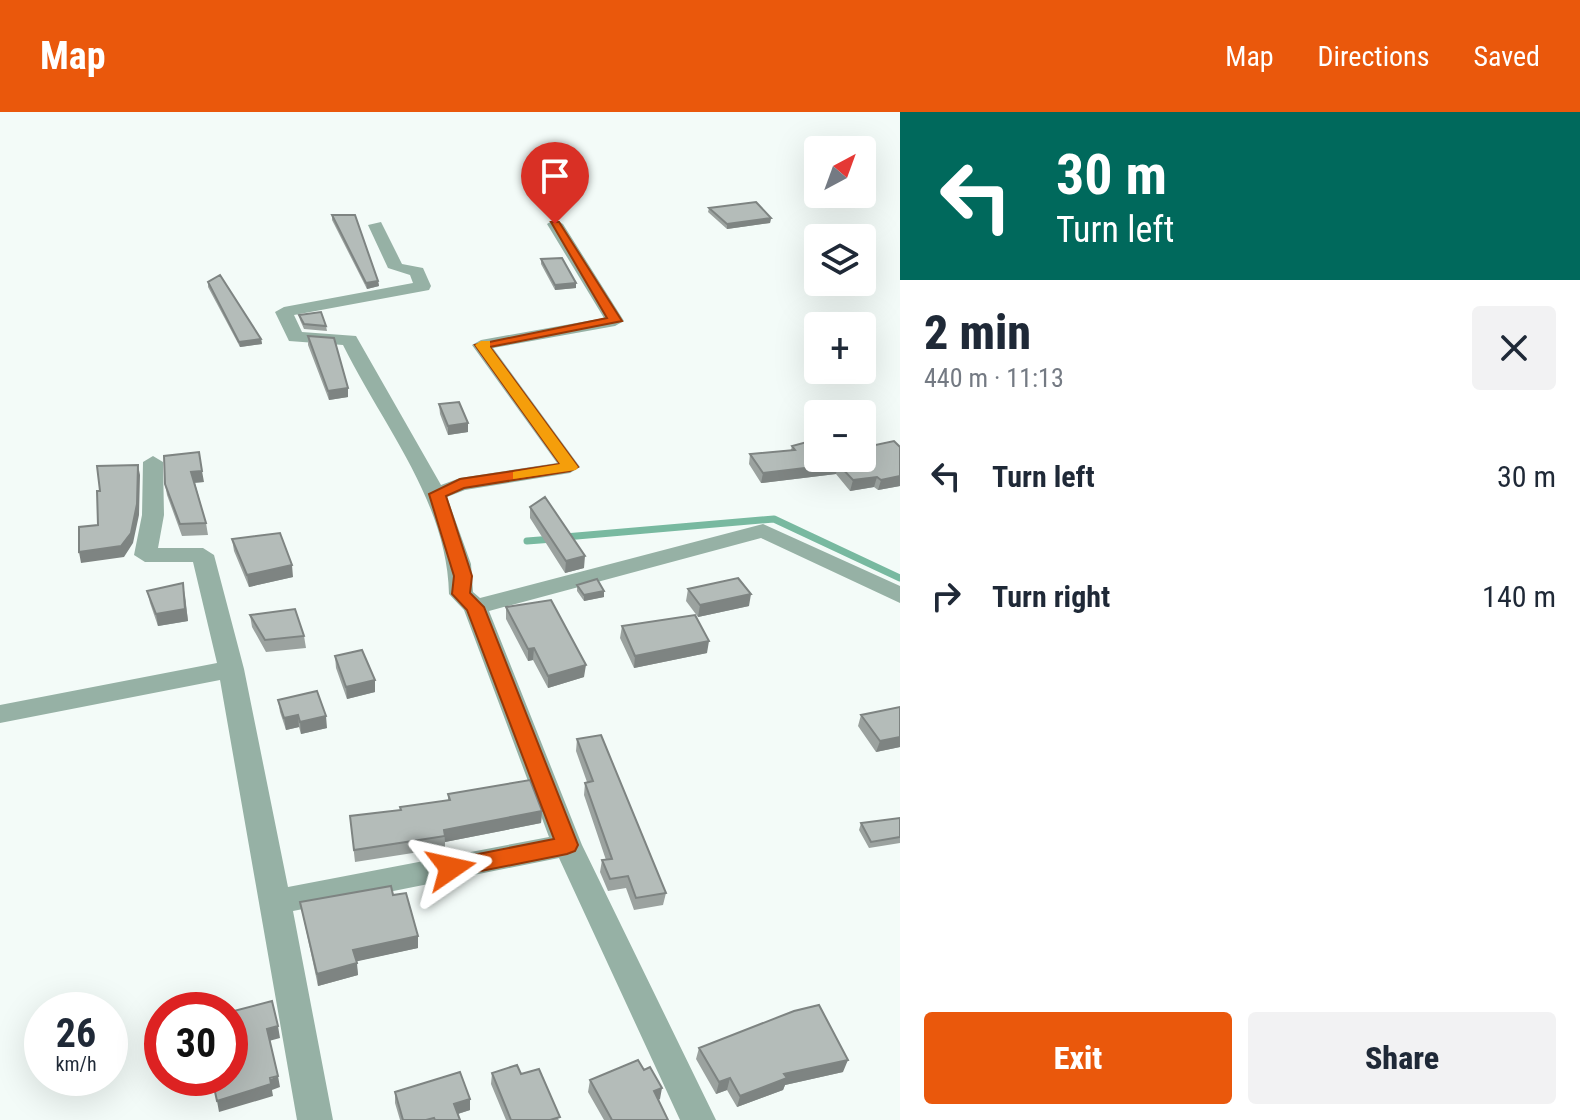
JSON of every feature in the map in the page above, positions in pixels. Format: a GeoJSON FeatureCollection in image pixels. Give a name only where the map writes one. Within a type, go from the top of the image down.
{"type":"FeatureCollection","features":[{"type":"Feature","properties":{"kind":"street"},"geometry":{"type":"LineString","coordinates":[[437,494],[460,484],[570,467],[481,345],[615,321],[555,224]]}},
{"type":"Feature","properties":{"kind":"street"},"geometry":{"type":"LineString","coordinates":[[376,225],[389,259],[396,268],[417,271],[423,286],[284,312],[295,337],[350,340],[396,428],[437,494],[463,576],[461,594],[475,607],[567,845],[698,1120]]}},
{"type":"Feature","properties":{"kind":"street"},"geometry":{"type":"LineString","coordinates":[[153,462],[153,515],[145,555],[203,555],[231,669],[315,1120]]}},
{"type":"Feature","properties":{"kind":"street"},"geometry":{"type":"LineString","coordinates":[[475,607],[763,531],[900,595]]}},
{"type":"Feature","properties":{"kind":"street"},"geometry":{"type":"LineString","coordinates":[[0,714],[231,669]]}},
{"type":"Feature","properties":{"kind":"street"},"geometry":{"type":"LineString","coordinates":[[276,902],[567,845]]}},
{"type":"Feature","properties":{"kind":"building"},"geometry":{"type":"Polygon","coordinates":[[[756,202],[771,218],[727,224],[709,208],[756,202]]]}},
{"type":"Feature","properties":{"kind":"building"},"geometry":{"type":"Polygon","coordinates":[[[332,215],[355,215],[378,281],[366,283],[332,215]]]}},
{"type":"Feature","properties":{"kind":"building"},"geometry":{"type":"Polygon","coordinates":[[[562,258],[576,283],[555,285],[541,259],[562,258]]]}},
{"type":"Feature","properties":{"kind":"building"},"geometry":{"type":"Polygon","coordinates":[[[220,275],[261,339],[239,342],[208,282],[220,275]]]}},
{"type":"Feature","properties":{"kind":"building"},"geometry":{"type":"Polygon","coordinates":[[[321,312],[326,326],[304,324],[299,315],[321,312]]]}},
{"type":"Feature","properties":{"kind":"building"},"geometry":{"type":"Polygon","coordinates":[[[308,336],[334,338],[348,388],[328,391],[308,336]]]}},
{"type":"Feature","properties":{"kind":"building"},"geometry":{"type":"Polygon","coordinates":[[[459,402],[468,423],[448,426],[439,404],[459,402]]]}},
{"type":"Feature","properties":{"kind":"building"},"geometry":{"type":"Polygon","coordinates":[[[894,441],[900,447],[900,476],[853,480],[846,472],[876,472],[876,445],[894,441]]]}},
{"type":"Feature","properties":{"kind":"building"},"geometry":{"type":"Polygon","coordinates":[[[804,443],[804,468],[763,473],[750,454],[795,450],[792,446],[804,443]]]}},
{"type":"Feature","properties":{"kind":"building"},"geometry":{"type":"Polygon","coordinates":[[[199,452],[202,471],[191,472],[206,523],[180,524],[165,484],[164,456],[199,452]]]}},
{"type":"Feature","properties":{"kind":"building"},"geometry":{"type":"Polygon","coordinates":[[[138,465],[137,504],[131,533],[121,546],[79,552],[79,527],[98,525],[97,491],[100,491],[97,466],[138,465]]]}},
{"type":"Feature","properties":{"kind":"building"},"geometry":{"type":"Polygon","coordinates":[[[545,497],[585,556],[566,561],[530,507],[545,497]]]}},
{"type":"Feature","properties":{"kind":"building"},"geometry":{"type":"Polygon","coordinates":[[[280,533],[292,565],[247,575],[232,539],[280,533]]]}},
{"type":"Feature","properties":{"kind":"building"},"geometry":{"type":"Polygon","coordinates":[[[738,578],[751,594],[700,605],[688,589],[738,578]]]}},
{"type":"Feature","properties":{"kind":"building"},"geometry":{"type":"Polygon","coordinates":[[[597,579],[604,591],[584,595],[577,585],[597,579]]]}},
{"type":"Feature","properties":{"kind":"building"},"geometry":{"type":"Polygon","coordinates":[[[183,583],[185,609],[156,614],[147,591],[183,583]]]}},
{"type":"Feature","properties":{"kind":"building"},"geometry":{"type":"Polygon","coordinates":[[[551,600],[586,665],[548,676],[534,648],[528,649],[506,607],[551,600]]]}},
{"type":"Feature","properties":{"kind":"building"},"geometry":{"type":"Polygon","coordinates":[[[295,609],[304,636],[265,640],[250,615],[295,609]]]}},
{"type":"Feature","properties":{"kind":"building"},"geometry":{"type":"Polygon","coordinates":[[[695,615],[709,641],[635,656],[622,626],[695,615]]]}},
{"type":"Feature","properties":{"kind":"building"},"geometry":{"type":"Polygon","coordinates":[[[362,650],[375,680],[346,687],[335,656],[362,650]]]}},
{"type":"Feature","properties":{"kind":"building"},"geometry":{"type":"Polygon","coordinates":[[[317,691],[326,716],[300,722],[298,715],[284,718],[278,700],[317,691]]]}},
{"type":"Feature","properties":{"kind":"building"},"geometry":{"type":"Polygon","coordinates":[[[900,707],[900,737],[880,741],[861,715],[900,707]]]}},
{"type":"Feature","properties":{"kind":"building"},"geometry":{"type":"Polygon","coordinates":[[[601,735],[666,893],[636,898],[628,876],[610,879],[602,860],[612,859],[585,783],[593,781],[577,739],[601,735]]]}},
{"type":"Feature","properties":{"kind":"building"},"geometry":{"type":"Polygon","coordinates":[[[530,780],[542,811],[444,830],[445,836],[354,850],[350,816],[401,810],[400,807],[450,800],[448,794],[530,780]]]}},
{"type":"Feature","properties":{"kind":"building"},"geometry":{"type":"Polygon","coordinates":[[[900,818],[900,837],[871,842],[861,823],[900,818]]]}},
{"type":"Feature","properties":{"kind":"building"},"geometry":{"type":"Polygon","coordinates":[[[391,886],[393,895],[406,893],[418,936],[353,950],[357,963],[317,974],[300,902],[391,886]]]}},
{"type":"Feature","properties":{"kind":"building"},"geometry":{"type":"Polygon","coordinates":[[[272,1001],[278,1026],[267,1029],[278,1076],[270,1078],[271,1084],[248,1091],[248,1007],[272,1001]]]}},
{"type":"Feature","properties":{"kind":"building"},"geometry":{"type":"Polygon","coordinates":[[[819,1005],[848,1060],[784,1074],[787,1078],[740,1096],[730,1078],[719,1082],[699,1048],[794,1011],[819,1005]]]}},
{"type":"Feature","properties":{"kind":"building"},"geometry":{"type":"Polygon","coordinates":[[[638,1060],[644,1070],[650,1067],[662,1088],[654,1091],[668,1120],[612,1120],[590,1080],[638,1060]]]}},
{"type":"Feature","properties":{"kind":"building"},"geometry":{"type":"Polygon","coordinates":[[[517,1065],[521,1074],[539,1069],[560,1117],[511,1120],[492,1073],[517,1065]]]}},
{"type":"Feature","properties":{"kind":"building"},"geometry":{"type":"Polygon","coordinates":[[[460,1072],[470,1099],[454,1104],[460,1120],[403,1120],[395,1092],[460,1072]]]}},
{"type":"Feature","properties":{"kind":"building"},"geometry":{"type":"Polygon","coordinates":[[[216,1096],[233,1096],[217,1101],[216,1096]]]}},
{"type":"Feature","properties":{"kind":"waterway"},"geometry":{"type":"LineString","coordinates":[[565,537],[774,519],[900,578]]}},
{"type":"Feature","properties":{"kind":"waterway"},"geometry":{"type":"LineString","coordinates":[[527,541],[553,539]]}},
{"type":"Feature","properties":{"kind":"slow traffic"},"geometry":{"type":"LineString","coordinates":[[485,344],[481,345],[534,413],[570,467],[519,476]]}},
{"type":"Feature","properties":{"kind":"route"},"geometry":{"type":"LineString","coordinates":[[451,868],[567,845],[475,607],[461,594],[463,576],[437,494],[460,484],[570,467],[534,413],[481,345],[615,321],[555,224]]}}]}
